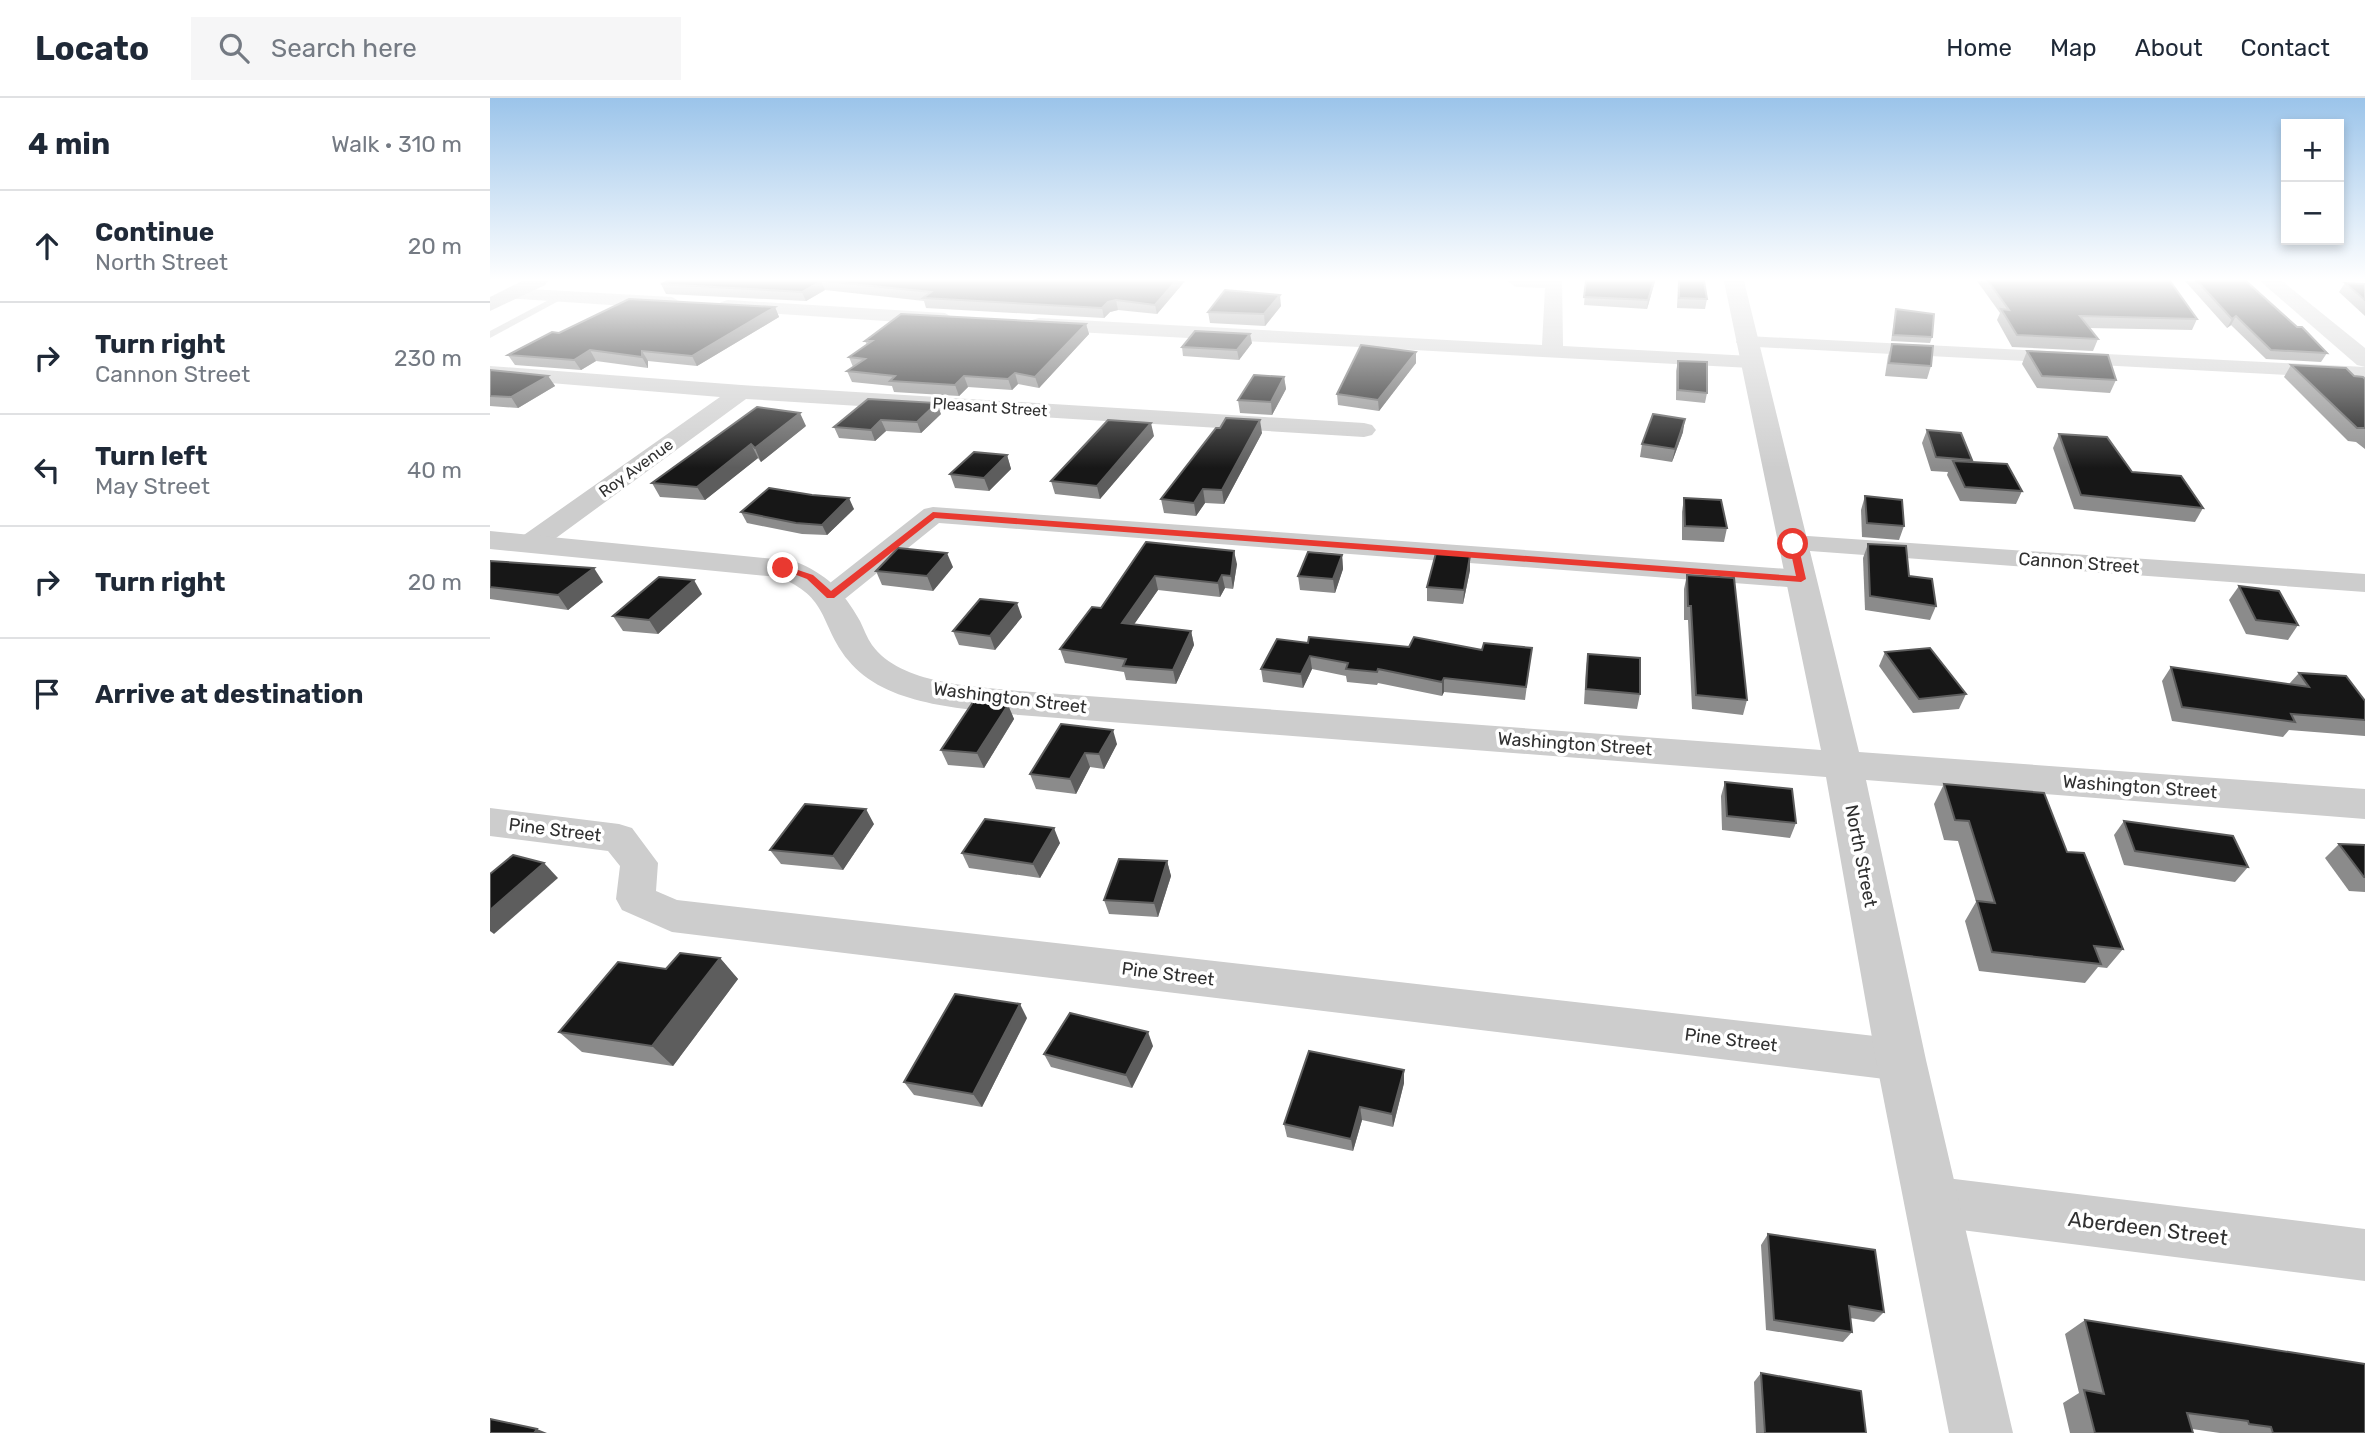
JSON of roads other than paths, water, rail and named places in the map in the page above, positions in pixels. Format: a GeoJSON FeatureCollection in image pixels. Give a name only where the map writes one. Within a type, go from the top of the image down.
{"type":"FeatureCollection","features":[{"type":"Feature","properties":{"kind":"street"},"geometry":{"type":"LineString","coordinates":[[1381,343],[1552,353],[1749,352],[2365,373]]}},
{"type":"Feature","properties":{"kind":"street"},"geometry":{"type":"LineString","coordinates":[[1552,343],[1552,353]]}},
{"type":"Feature","properties":{"kind":"street","name":"North Street"},"geometry":{"type":"LineString","coordinates":[[1747,343],[1843,764],[1930,1201],[1981,1433]]}},
{"type":"Feature","properties":{"kind":"street"},"geometry":{"type":"LineString","coordinates":[[2345,343],[2365,360]]}},
{"type":"Feature","properties":{"kind":"street","name":"Pleasant Street"},"geometry":{"type":"LineString","coordinates":[[490,372],[741,392],[1364,430]]}},
{"type":"Feature","properties":{"kind":"street","name":"Roy Avenue"},"geometry":{"type":"LineString","coordinates":[[531,543],[741,392]]}},
{"type":"Feature","properties":{"kind":"street","name":"Cannon Street"},"geometry":{"type":"LineString","coordinates":[[831,596],[933,515],[1797,561],[2365,583]]}},
{"type":"Feature","properties":{"kind":"street"},"geometry":{"type":"LineString","coordinates":[[490,540],[783,568],[810,577],[831,596]]}},
{"type":"Feature","properties":{"kind":"street","name":"Washington Street"},"geometry":{"type":"LineString","coordinates":[[831,596],[861,654],[893,679],[949,694],[1019,703],[2365,804]]}},
{"type":"Feature","properties":{"kind":"street","name":"Pine Street"},"geometry":{"type":"LineString","coordinates":[[490,822],[619,838],[639,863],[636,899],[672,916],[1901,1060]]}},
{"type":"Feature","properties":{"kind":"street","name":"Aberdeen Street"},"geometry":{"type":"LineString","coordinates":[[1930,1201],[2365,1255]]}}]}
